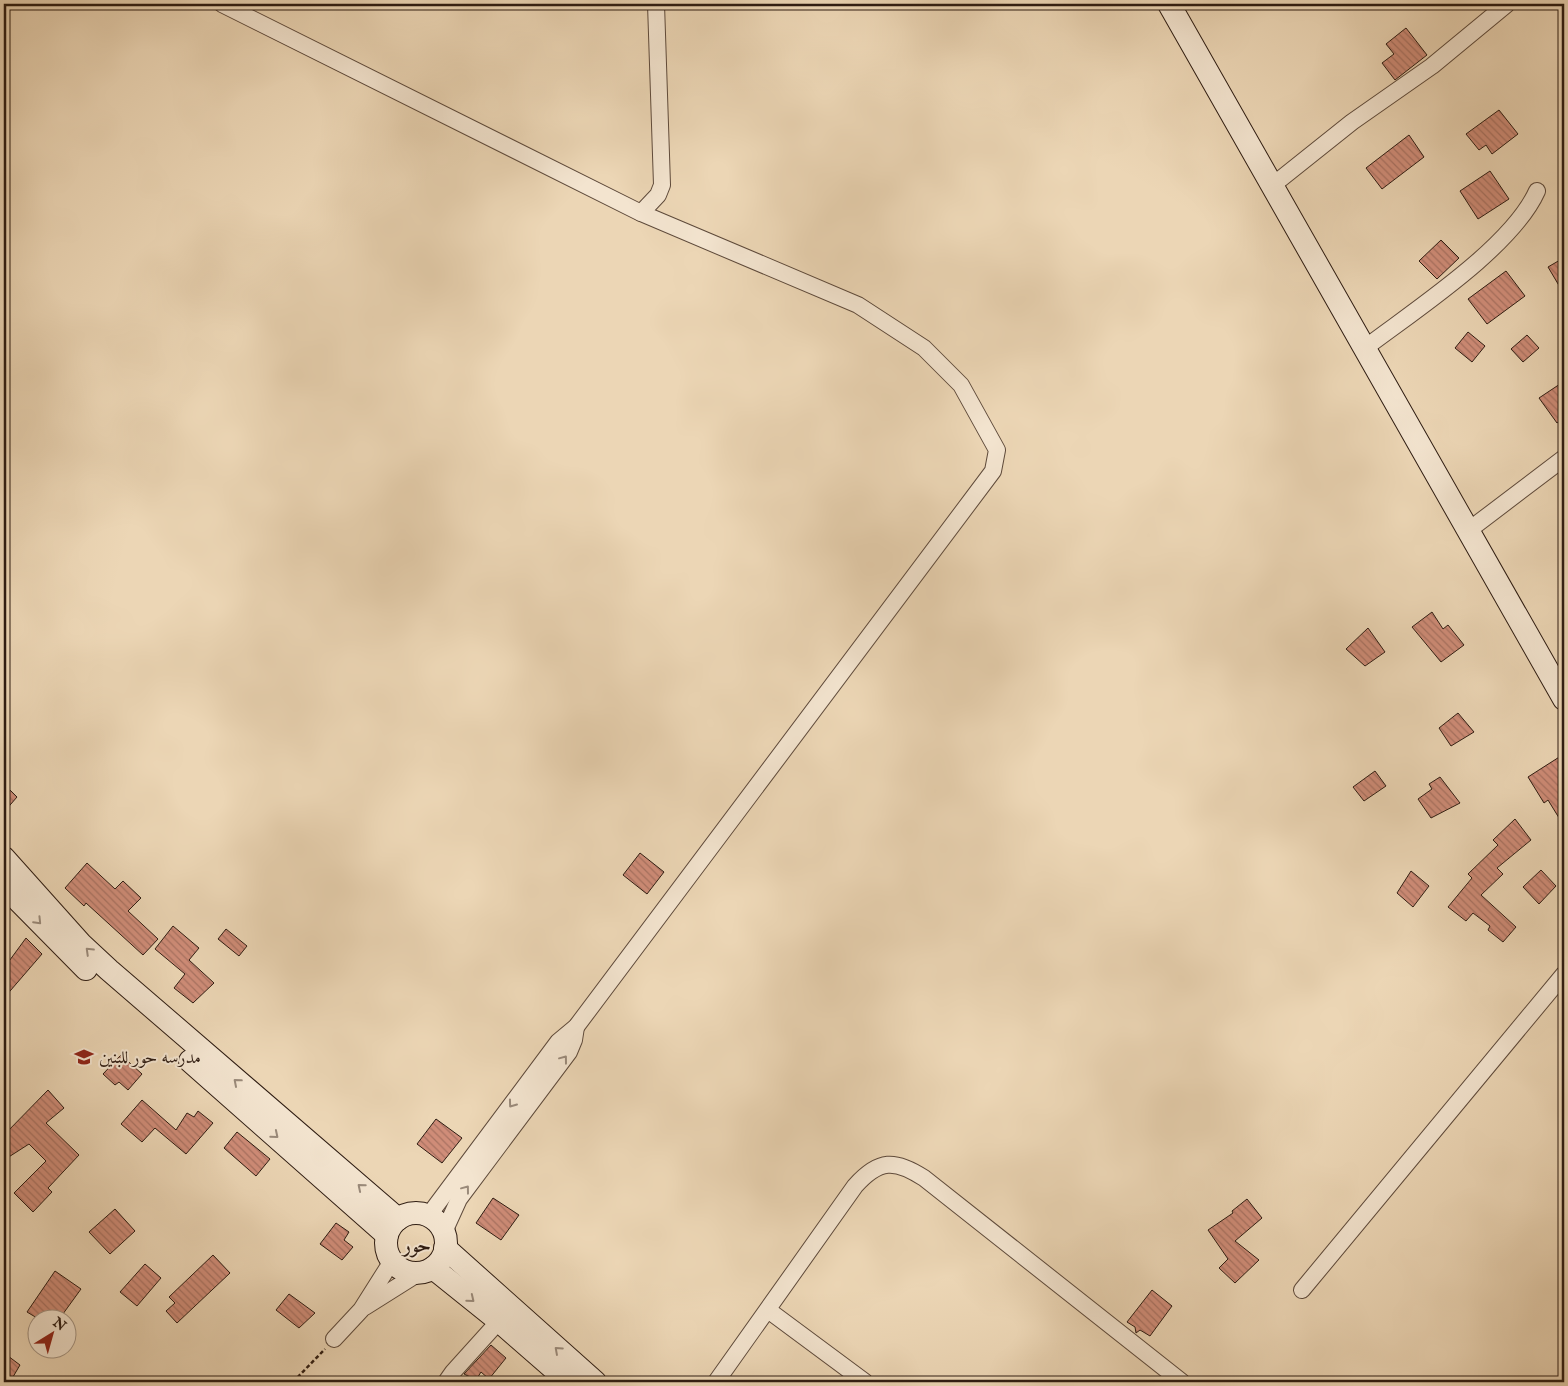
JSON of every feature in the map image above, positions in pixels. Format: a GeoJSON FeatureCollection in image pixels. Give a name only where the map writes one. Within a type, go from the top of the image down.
{"type":"FeatureCollection","features":[{"type":"Feature","properties":{"kind":"street"},"geometry":{"type":"LineString","coordinates":[[222,4],[641,213],[858,305],[924,348],[961,385],[997,450],[993,471],[576,1027],[558,1042],[429,1215]]}},
{"type":"Feature","properties":{"kind":"street"},"geometry":{"type":"LineString","coordinates":[[641,213],[658,195],[662,185],[656,4]]}},
{"type":"Feature","properties":{"kind":"street"},"geometry":{"type":"LineString","coordinates":[[1169,4],[1564,699]]}},
{"type":"Feature","properties":{"kind":"street"},"geometry":{"type":"LineString","coordinates":[[1273,184],[1352,122],[1439,60],[1507,4]]}},
{"type":"Feature","properties":{"kind":"street"},"geometry":{"type":"LineString","coordinates":[[1365,348],[1470,268],[1511,230],[1531,204],[1537,191]]}},
{"type":"Feature","properties":{"kind":"street"},"geometry":{"type":"LineString","coordinates":[[1469,530],[1564,458]]}},
{"type":"Feature","properties":{"kind":"street"},"geometry":{"type":"LineString","coordinates":[[4,858],[81,944],[393,1226]]}},
{"type":"Feature","properties":{"kind":"street"},"geometry":{"type":"LineString","coordinates":[[4,886],[73,958],[393,1226]]}},
{"type":"Feature","properties":{"kind":"street"},"geometry":{"type":"LineString","coordinates":[[1302,1290],[1564,974]]}},
{"type":"Feature","properties":{"kind":"street"},"geometry":{"type":"LineString","coordinates":[[361,1310],[426,1271],[444,1255],[445,1240],[459,1199],[569,1052],[574,1040],[576,1027]]}},
{"type":"Feature","properties":{"kind":"street"},"geometry":{"type":"LineString","coordinates":[[716,1382],[855,1186],[874,1167],[891,1163],[908,1167],[924,1178],[1182,1382]]}},
{"type":"Feature","properties":{"kind":"street"},"geometry":{"type":"LineString","coordinates":[[429,1215],[413,1213],[393,1226],[386,1246],[392,1261],[404,1270],[426,1271],[499,1321],[569,1382]]}},
{"type":"Feature","properties":{"kind":"street"},"geometry":{"type":"LineString","coordinates":[[429,1215],[445,1240],[595,1382]]}},
{"type":"Feature","properties":{"kind":"street"},"geometry":{"type":"LineString","coordinates":[[334,1339],[361,1310],[392,1261]]}},
{"type":"Feature","properties":{"kind":"street"},"geometry":{"type":"LineString","coordinates":[[768,1310],[865,1382]]}},
{"type":"Feature","properties":{"kind":"street"},"geometry":{"type":"LineString","coordinates":[[446,1382],[499,1321]]}},
{"type":"Feature","properties":{"kind":"path"},"geometry":{"type":"LineString","coordinates":[[293,1382],[334,1339]]}},
{"type":"Feature","properties":{"kind":"building"},"geometry":{"type":"Polygon","coordinates":[[[1406,28],[1427,55],[1395,80],[1382,63],[1394,54],[1386,44],[1406,28]]]}},
{"type":"Feature","properties":{"kind":"building"},"geometry":{"type":"Polygon","coordinates":[[[1499,110],[1518,134],[1492,154],[1486,145],[1479,150],[1466,134],[1499,110]]]}},
{"type":"Feature","properties":{"kind":"building"},"geometry":{"type":"Polygon","coordinates":[[[1409,135],[1424,157],[1382,189],[1366,168],[1409,135]]]}},
{"type":"Feature","properties":{"kind":"building"},"geometry":{"type":"Polygon","coordinates":[[[1490,171],[1509,199],[1478,219],[1460,191],[1490,171]]]}},
{"type":"Feature","properties":{"kind":"building"},"geometry":{"type":"Polygon","coordinates":[[[1441,240],[1459,258],[1437,279],[1419,261],[1441,240]]]}},
{"type":"Feature","properties":{"kind":"building"},"geometry":{"type":"Polygon","coordinates":[[[1560,260],[1564,267],[1564,294],[1548,267],[1560,260]]]}},
{"type":"Feature","properties":{"kind":"building"},"geometry":{"type":"Polygon","coordinates":[[[1506,271],[1525,296],[1487,324],[1468,299],[1506,271]]]}},
{"type":"Feature","properties":{"kind":"building"},"geometry":{"type":"Polygon","coordinates":[[[1468,332],[1485,346],[1472,362],[1455,348],[1468,332]]]}},
{"type":"Feature","properties":{"kind":"building"},"geometry":{"type":"Polygon","coordinates":[[[1527,335],[1539,348],[1523,362],[1511,349],[1527,335]]]}},
{"type":"Feature","properties":{"kind":"building"},"geometry":{"type":"Polygon","coordinates":[[[1560,384],[1564,390],[1564,418],[1557,423],[1539,398],[1560,384]]]}},
{"type":"Feature","properties":{"kind":"building"},"geometry":{"type":"Polygon","coordinates":[[[1432,612],[1443,629],[1448,625],[1464,645],[1441,662],[1412,627],[1432,612]]]}},
{"type":"Feature","properties":{"kind":"building"},"geometry":{"type":"Polygon","coordinates":[[[1368,628],[1385,652],[1365,666],[1346,649],[1368,628]]]}},
{"type":"Feature","properties":{"kind":"building"},"geometry":{"type":"Polygon","coordinates":[[[1458,713],[1474,732],[1451,746],[1439,728],[1458,713]]]}},
{"type":"Feature","properties":{"kind":"building"},"geometry":{"type":"Polygon","coordinates":[[[1564,754],[1564,826],[1548,800],[1544,803],[1528,777],[1564,754]]]}},
{"type":"Feature","properties":{"kind":"building"},"geometry":{"type":"Polygon","coordinates":[[[1375,771],[1386,786],[1364,801],[1353,787],[1375,771]]]}},
{"type":"Feature","properties":{"kind":"building"},"geometry":{"type":"Polygon","coordinates":[[[1440,777],[1460,803],[1431,818],[1418,799],[1432,789],[1429,784],[1440,777]]]}},
{"type":"Feature","properties":{"kind":"building"},"geometry":{"type":"Polygon","coordinates":[[[4,784],[17,797],[4,812],[4,784]]]}},
{"type":"Feature","properties":{"kind":"building"},"geometry":{"type":"Polygon","coordinates":[[[1515,819],[1531,840],[1497,868],[1503,874],[1481,895],[1516,927],[1503,942],[1488,930],[1490,926],[1473,913],[1466,921],[1448,907],[1472,878],[1468,874],[1498,845],[1493,840],[1515,819]]]}},
{"type":"Feature","properties":{"kind":"building"},"geometry":{"type":"Polygon","coordinates":[[[640,853],[664,872],[647,894],[623,875],[640,853]]]}},
{"type":"Feature","properties":{"kind":"building"},"geometry":{"type":"Polygon","coordinates":[[[87,863],[115,889],[123,881],[141,898],[128,911],[158,939],[143,955],[86,903],[84,906],[65,888],[87,863]]]}},
{"type":"Feature","properties":{"kind":"building"},"geometry":{"type":"Polygon","coordinates":[[[1541,870],[1556,886],[1539,904],[1523,887],[1541,870]]]}},
{"type":"Feature","properties":{"kind":"building"},"geometry":{"type":"Polygon","coordinates":[[[1411,871],[1429,886],[1413,907],[1397,893],[1411,871]]]}},
{"type":"Feature","properties":{"kind":"building"},"geometry":{"type":"Polygon","coordinates":[[[173,926],[199,948],[189,960],[214,983],[193,1003],[174,988],[185,974],[155,949],[173,926]]]}},
{"type":"Feature","properties":{"kind":"building"},"geometry":{"type":"Polygon","coordinates":[[[226,929],[247,946],[239,956],[218,939],[226,929]]]}},
{"type":"Feature","properties":{"kind":"building"},"geometry":{"type":"Polygon","coordinates":[[[26,938],[42,954],[4,998],[4,968],[26,938]]]}},
{"type":"Feature","properties":{"kind":"building"},"geometry":{"type":"Polygon","coordinates":[[[121,1055],[142,1074],[128,1090],[119,1082],[115,1085],[103,1074],[121,1055]]]}},
{"type":"Feature","properties":{"kind":"building"},"geometry":{"type":"Polygon","coordinates":[[[48,1090],[64,1108],[46,1123],[79,1155],[48,1188],[52,1192],[33,1212],[14,1193],[46,1161],[29,1144],[4,1160],[4,1135],[48,1090]]]}},
{"type":"Feature","properties":{"kind":"building"},"geometry":{"type":"Polygon","coordinates":[[[142,1100],[176,1130],[187,1113],[194,1117],[198,1111],[213,1123],[186,1154],[155,1128],[142,1142],[121,1124],[142,1100]]]}},
{"type":"Feature","properties":{"kind":"building"},"geometry":{"type":"Polygon","coordinates":[[[436,1119],[462,1138],[442,1163],[417,1144],[436,1119]]]}},
{"type":"Feature","properties":{"kind":"building"},"geometry":{"type":"Polygon","coordinates":[[[237,1132],[270,1159],[256,1176],[224,1148],[237,1132]]]}},
{"type":"Feature","properties":{"kind":"building"},"geometry":{"type":"Polygon","coordinates":[[[493,1198],[519,1215],[501,1240],[476,1223],[493,1198]]]}},
{"type":"Feature","properties":{"kind":"building"},"geometry":{"type":"Polygon","coordinates":[[[1247,1199],[1262,1218],[1235,1241],[1259,1260],[1235,1283],[1219,1268],[1228,1259],[1208,1230],[1233,1213],[1232,1211],[1247,1199]]]}},
{"type":"Feature","properties":{"kind":"building"},"geometry":{"type":"Polygon","coordinates":[[[115,1209],[135,1231],[110,1254],[89,1232],[115,1209]]]}},
{"type":"Feature","properties":{"kind":"building"},"geometry":{"type":"Polygon","coordinates":[[[336,1223],[349,1232],[344,1240],[353,1247],[342,1260],[320,1244],[336,1223]]]}},
{"type":"Feature","properties":{"kind":"building"},"geometry":{"type":"Polygon","coordinates":[[[213,1255],[230,1273],[177,1323],[166,1311],[175,1303],[169,1297],[213,1255]]]}},
{"type":"Feature","properties":{"kind":"building"},"geometry":{"type":"Polygon","coordinates":[[[145,1264],[161,1278],[137,1306],[120,1292],[145,1264]]]}},
{"type":"Feature","properties":{"kind":"building"},"geometry":{"type":"Polygon","coordinates":[[[55,1271],[81,1289],[67,1308],[30,1308],[55,1271]]]}},
{"type":"Feature","properties":{"kind":"building"},"geometry":{"type":"Polygon","coordinates":[[[1152,1290],[1172,1306],[1150,1336],[1140,1330],[1136,1333],[1135,1327],[1127,1322],[1152,1290]]]}},
{"type":"Feature","properties":{"kind":"building"},"geometry":{"type":"Polygon","coordinates":[[[289,1294],[315,1313],[299,1328],[276,1310],[289,1294]]]}},
{"type":"Feature","properties":{"kind":"building"},"geometry":{"type":"Polygon","coordinates":[[[491,1345],[506,1358],[489,1379],[481,1372],[476,1380],[464,1374],[491,1345]]]}},
{"type":"Feature","properties":{"kind":"building"},"geometry":{"type":"Polygon","coordinates":[[[4,1353],[20,1365],[10,1382],[4,1382],[4,1353]]]}},
{"type":"Feature","properties":{"kind":"place","name":"مدرسه حور للبنين"},"geometry":{"type":"Point","coordinates":[84,1057]}},
{"type":"Feature","properties":{"kind":"district","name":"حور"},"geometry":{"type":"Point","coordinates":[417,1245]}}]}
